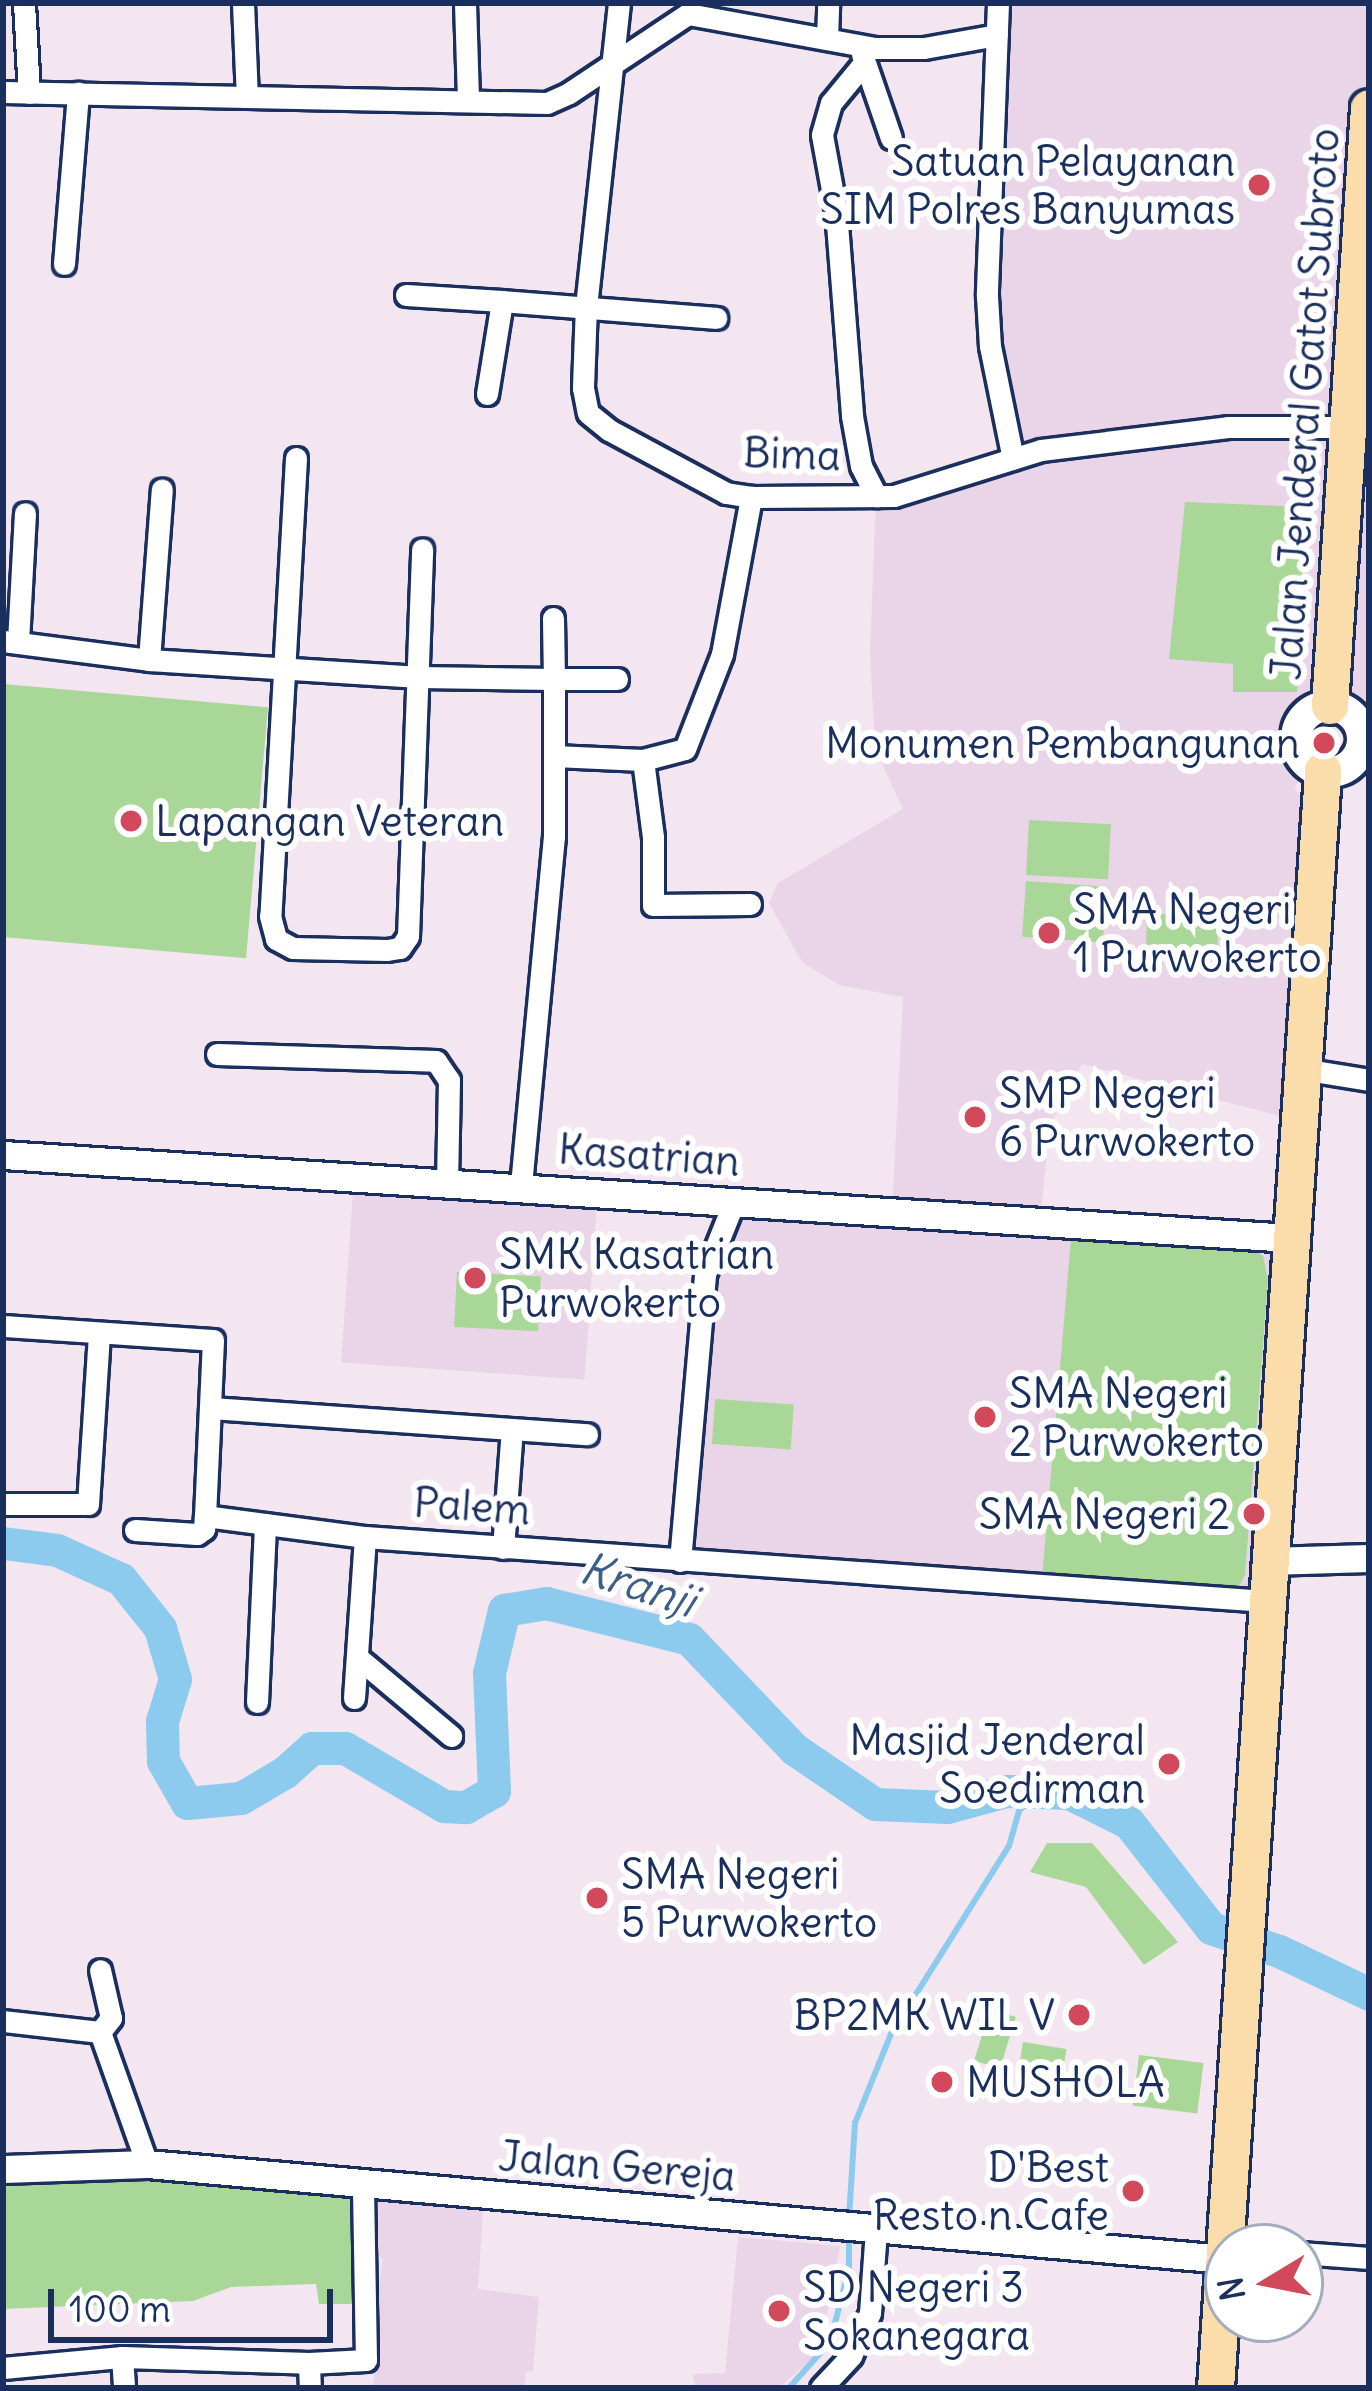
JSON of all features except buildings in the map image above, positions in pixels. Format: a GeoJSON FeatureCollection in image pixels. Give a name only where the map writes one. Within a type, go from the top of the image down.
{"type":"FeatureCollection","features":[{"type":"Feature","properties":{"kind":"main road","name":"Jalan Jenderal Gatot Subroto"},"geometry":{"type":"LineString","coordinates":[[1330,706],[1369,109]]}},
{"type":"Feature","properties":{"kind":"main road"},"geometry":{"type":"LineString","coordinates":[[1330,706],[1352,716],[1365,735],[1346,766],[1323,771],[1302,758],[1296,736],[1306,715],[1330,706]]}},
{"type":"Feature","properties":{"kind":"main road"},"geometry":{"type":"LineString","coordinates":[[1227,2223],[1245,1900],[1323,771]]}},
{"type":"Feature","properties":{"kind":"main road"},"geometry":{"type":"LineString","coordinates":[[1216,2388],[1219,2343]]}},
{"type":"Feature","properties":{"kind":"street"},"geometry":{"type":"LineString","coordinates":[[24,3],[29,93]]}},
{"type":"Feature","properties":{"kind":"street"},"geometry":{"type":"LineString","coordinates":[[243,3],[248,97]]}},
{"type":"Feature","properties":{"kind":"street"},"geometry":{"type":"LineString","coordinates":[[465,3],[468,101]]}},
{"type":"Feature","properties":{"kind":"street","name":"Bima"},"geometry":{"type":"LineString","coordinates":[[619,3],[586,305],[588,413],[608,430],[702,482],[751,497],[894,496],[1040,450],[1228,427],[1348,427]]}},
{"type":"Feature","properties":{"kind":"street"},"geometry":{"type":"LineString","coordinates":[[827,39],[829,3]]}},
{"type":"Feature","properties":{"kind":"street"},"geometry":{"type":"LineString","coordinates":[[998,3],[987,296],[990,346],[1013,459]]}},
{"type":"Feature","properties":{"kind":"street"},"geometry":{"type":"LineString","coordinates":[[3,92],[547,103],[569,94],[688,14],[827,39],[862,54],[997,35]]}},
{"type":"Feature","properties":{"kind":"street"},"geometry":{"type":"LineString","coordinates":[[862,54],[891,138]]}},
{"type":"Feature","properties":{"kind":"street"},"geometry":{"type":"LineString","coordinates":[[862,54],[831,103],[822,135],[836,211],[853,416],[861,466],[875,496]]}},
{"type":"Feature","properties":{"kind":"street"},"geometry":{"type":"LineString","coordinates":[[64,264],[78,94]]}},
{"type":"Feature","properties":{"kind":"street"},"geometry":{"type":"LineString","coordinates":[[406,296],[586,305],[716,318]]}},
{"type":"Feature","properties":{"kind":"street"},"geometry":{"type":"LineString","coordinates":[[487,394],[502,302]]}},
{"type":"Feature","properties":{"kind":"street"},"geometry":{"type":"LineString","coordinates":[[296,458],[270,916],[276,939],[293,948],[387,950],[405,944],[422,549]]}},
{"type":"Feature","properties":{"kind":"street"},"geometry":{"type":"LineString","coordinates":[[149,660],[163,489]]}},
{"type":"Feature","properties":{"kind":"street"},"geometry":{"type":"LineString","coordinates":[[554,756],[643,760],[674,755],[696,732],[705,690],[722,654],[751,497]]}},
{"type":"Feature","properties":{"kind":"street"},"geometry":{"type":"LineString","coordinates":[[25,513],[11,641],[149,660],[419,677],[617,679]]}},
{"type":"Feature","properties":{"kind":"street"},"geometry":{"type":"LineString","coordinates":[[521,1189],[554,836],[554,618]]}},
{"type":"Feature","properties":{"kind":"street"},"geometry":{"type":"LineString","coordinates":[[643,760],[652,837],[653,905],[750,904]]}},
{"type":"Feature","properties":{"kind":"street"},"geometry":{"type":"LineString","coordinates":[[217,1054],[436,1061],[449,1080],[447,1183]]}},
{"type":"Feature","properties":{"kind":"street"},"geometry":{"type":"LineString","coordinates":[[1302,1069],[1369,1080]]}},
{"type":"Feature","properties":{"kind":"street","name":"Kasatrian"},"geometry":{"type":"LineString","coordinates":[[3,1155],[1291,1238]]}},
{"type":"Feature","properties":{"kind":"street"},"geometry":{"type":"LineString","coordinates":[[680,1561],[705,1274],[734,1202]]}},
{"type":"Feature","properties":{"kind":"street"},"geometry":{"type":"LineString","coordinates":[[3,1326],[213,1340],[205,1529],[197,1534],[135,1529]]}},
{"type":"Feature","properties":{"kind":"street"},"geometry":{"type":"LineString","coordinates":[[3,1504],[88,1504],[99,1333]]}},
{"type":"Feature","properties":{"kind":"street"},"geometry":{"type":"LineString","coordinates":[[211,1408],[587,1434]]}},
{"type":"Feature","properties":{"kind":"street"},"geometry":{"type":"LineString","coordinates":[[503,1548],[512,1430]]}},
{"type":"Feature","properties":{"kind":"street","name":"Palem"},"geometry":{"type":"LineString","coordinates":[[205,1516],[364,1537],[1265,1600]]}},
{"type":"Feature","properties":{"kind":"street"},"geometry":{"type":"LineString","coordinates":[[257,1702],[265,1524]]}},
{"type":"Feature","properties":{"kind":"street"},"geometry":{"type":"LineString","coordinates":[[353,1698],[364,1537]]}},
{"type":"Feature","properties":{"kind":"street"},"geometry":{"type":"LineString","coordinates":[[1268,1561],[1369,1558]]}},
{"type":"Feature","properties":{"kind":"street"},"geometry":{"type":"LineString","coordinates":[[357,1658],[451,1736]]}},
{"type":"Feature","properties":{"kind":"street"},"geometry":{"type":"LineString","coordinates":[[100,1970],[112,2018],[100,2032]]}},
{"type":"Feature","properties":{"kind":"street"},"geometry":{"type":"LineString","coordinates":[[3,2021],[100,2032]]}},
{"type":"Feature","properties":{"kind":"street"},"geometry":{"type":"LineString","coordinates":[[100,2032],[148,2164]]}},
{"type":"Feature","properties":{"kind":"street","name":"Jalan Gereja"},"geometry":{"type":"LineString","coordinates":[[3,2169],[148,2164],[871,2229],[1204,2250]]}},
{"type":"Feature","properties":{"kind":"street"},"geometry":{"type":"LineString","coordinates":[[3,2368],[122,2357],[366,2360],[363,2184]]}},
{"type":"Feature","properties":{"kind":"street"},"geometry":{"type":"LineString","coordinates":[[821,2388],[851,2356],[870,2313],[871,2229]]}},
{"type":"Feature","properties":{"kind":"street"},"geometry":{"type":"LineString","coordinates":[[1324,2255],[1369,2258]]}},
{"type":"Feature","properties":{"kind":"street"},"geometry":{"type":"LineString","coordinates":[[122,2357],[124,2388]]}},
{"type":"Feature","properties":{"kind":"street"},"geometry":{"type":"LineString","coordinates":[[309,2362],[310,2388]]}},
{"type":"Feature","properties":{"kind":"shaded area"},"geometry":{"type":"Polygon","coordinates":[[[998,3],[1369,3],[1369,734],[1361,735],[1344,710],[1315,708],[1296,736],[1310,766],[1294,787],[1319,825],[1299,1121],[1082,1064],[1050,1125],[1040,1221],[1290,1238],[1266,1598],[681,1560],[705,1274],[734,1202],[892,1212],[903,997],[839,985],[802,962],[769,903],[778,883],[903,809],[881,762],[874,729],[870,653],[876,496],[1013,458],[990,346],[998,3]]]}},
{"type":"Feature","properties":{"kind":"shaded area","name":"SMK Kasatrian Purwokerto"},"geometry":{"type":"Polygon","coordinates":[[[354,1178],[597,1195],[585,1380],[341,1363],[354,1178]]]}},
{"type":"Feature","properties":{"kind":"shaded area"},"geometry":{"type":"Polygon","coordinates":[[[371,2196],[483,2210],[478,2289],[539,2297],[533,2371],[526,2372],[524,2388],[373,2388],[375,2356],[369,2355],[383,2259],[368,2248],[371,2196]]]}},
{"type":"Feature","properties":{"kind":"shaded area","name":"SD Negeri 3 Sokanegara"},"geometry":{"type":"Polygon","coordinates":[[[738,2237],[840,2246],[820,2351],[779,2388],[695,2388],[693,2374],[725,2373],[738,2237]]]}},
{"type":"Feature","properties":{"kind":"green space"},"geometry":{"type":"Polygon","coordinates":[[[1185,502],[1306,507],[1297,692],[1233,692],[1233,664],[1169,659],[1185,502]]]}},
{"type":"Feature","properties":{"kind":"green space","name":"Lapangan Veteran"},"geometry":{"type":"Polygon","coordinates":[[[3,684],[268,707],[246,958],[3,937],[3,684]]]}},
{"type":"Feature","properties":{"kind":"green space"},"geometry":{"type":"Polygon","coordinates":[[[1029,820],[1111,824],[1108,879],[1026,875],[1029,820]]]}},
{"type":"Feature","properties":{"kind":"green space"},"geometry":{"type":"Polygon","coordinates":[[[1026,881],[1107,887],[1103,943],[1022,937],[1026,881]]]}},
{"type":"Feature","properties":{"kind":"green space"},"geometry":{"type":"Polygon","coordinates":[[[1147,913],[1206,915],[1207,926],[1218,926],[1217,954],[1146,949],[1147,913]]]}},
{"type":"Feature","properties":{"kind":"green space"},"geometry":{"type":"Polygon","coordinates":[[[1071,1239],[1256,1251],[1263,1256],[1268,1280],[1245,1575],[1239,1586],[1042,1578],[1071,1239]]]}},
{"type":"Feature","properties":{"kind":"green space"},"geometry":{"type":"Polygon","coordinates":[[[457,1272],[541,1276],[538,1331],[454,1327],[457,1272]]]}},
{"type":"Feature","properties":{"kind":"green space"},"geometry":{"type":"Polygon","coordinates":[[[715,1399],[794,1405],[791,1449],[712,1444],[715,1399]]]}},
{"type":"Feature","properties":{"kind":"green space"},"geometry":{"type":"Polygon","coordinates":[[[1047,1843],[1092,1843],[1178,1942],[1144,1965],[1086,1887],[1030,1872],[1047,1843]]]}},
{"type":"Feature","properties":{"kind":"green space"},"geometry":{"type":"Polygon","coordinates":[[[990,2009],[1016,2017],[1000,2069],[974,2061],[990,2009]]]}},
{"type":"Feature","properties":{"kind":"green space"},"geometry":{"type":"Polygon","coordinates":[[[1023,2042],[1066,2049],[1061,2082],[1018,2076],[1023,2042]]]}},
{"type":"Feature","properties":{"kind":"green space"},"geometry":{"type":"Polygon","coordinates":[[[1139,2055],[1204,2063],[1197,2114],[1133,2106],[1139,2055]]]}},
{"type":"Feature","properties":{"kind":"green space"},"geometry":{"type":"Polygon","coordinates":[[[147,2178],[356,2193],[360,2304],[319,2304],[316,2284],[231,2287],[193,2301],[3,2309],[3,2181],[147,2178]]]}},
{"type":"Feature","properties":{"kind":"waterway","name":"Kranji"},"geometry":{"type":"LineString","coordinates":[[3,1543],[57,1550],[121,1579],[160,1628],[175,1679],[162,1721],[163,1761],[187,1803],[241,1798],[285,1772],[312,1748],[345,1748],[444,1806],[466,1807],[494,1791],[489,1673],[504,1610],[546,1603],[689,1639],[794,1749],[875,1804],[947,1807],[1006,1791],[1069,1793],[1129,1823],[1211,1928],[1279,1951],[1369,1994]]}},
{"type":"Feature","properties":{"kind":"waterway"},"geometry":{"type":"LineString","coordinates":[[849,2218],[855,2123],[891,2034],[1009,1846],[1019,1810],[1044,1792]]}},
{"type":"Feature","properties":{"kind":"waterway"},"geometry":{"type":"LineString","coordinates":[[789,2388],[830,2342],[849,2269],[849,2237]]}},
{"type":"Feature","properties":{"kind":"place","name":"Satuan Pelayanan SIM Polres Banyumas"},"geometry":{"type":"Point","coordinates":[1259,185]}},
{"type":"Feature","properties":{"kind":"place","name":"Monumen Pembangunan"},"geometry":{"type":"Point","coordinates":[1324,743]}},
{"type":"Feature","properties":{"kind":"place","name":"Lapangan Veteran"},"geometry":{"type":"Point","coordinates":[131,821]}},
{"type":"Feature","properties":{"kind":"place","name":"SMA Negeri 1 Purwokerto"},"geometry":{"type":"Point","coordinates":[1049,933]}},
{"type":"Feature","properties":{"kind":"place","name":"SMP Negeri 6 Purwokerto"},"geometry":{"type":"Point","coordinates":[975,1117]}},
{"type":"Feature","properties":{"kind":"place","name":"SMK Kasatrian Purwokerto"},"geometry":{"type":"Point","coordinates":[475,1278]}},
{"type":"Feature","properties":{"kind":"place","name":"SMA Negeri 2 Purwokerto"},"geometry":{"type":"Point","coordinates":[985,1417]}},
{"type":"Feature","properties":{"kind":"place","name":"SMA Negeri 2"},"geometry":{"type":"Point","coordinates":[1254,1514]}},
{"type":"Feature","properties":{"kind":"place","name":"Masjid Jenderal Soedirman"},"geometry":{"type":"Point","coordinates":[1169,1764]}},
{"type":"Feature","properties":{"kind":"place","name":"SMA Negeri 5 Purwokerto"},"geometry":{"type":"Point","coordinates":[597,1898]}},
{"type":"Feature","properties":{"kind":"place","name":"BP2MK WIL V"},"geometry":{"type":"Point","coordinates":[1079,2015]}},
{"type":"Feature","properties":{"kind":"place","name":"MUSHOLA"},"geometry":{"type":"Point","coordinates":[942,2082]}},
{"type":"Feature","properties":{"kind":"place","name":"D'Best Resto n Cafe"},"geometry":{"type":"Point","coordinates":[1133,2191]}},
{"type":"Feature","properties":{"kind":"place","name":"SD Negeri 3 Sokanegara"},"geometry":{"type":"Point","coordinates":[779,2311]}}]}
